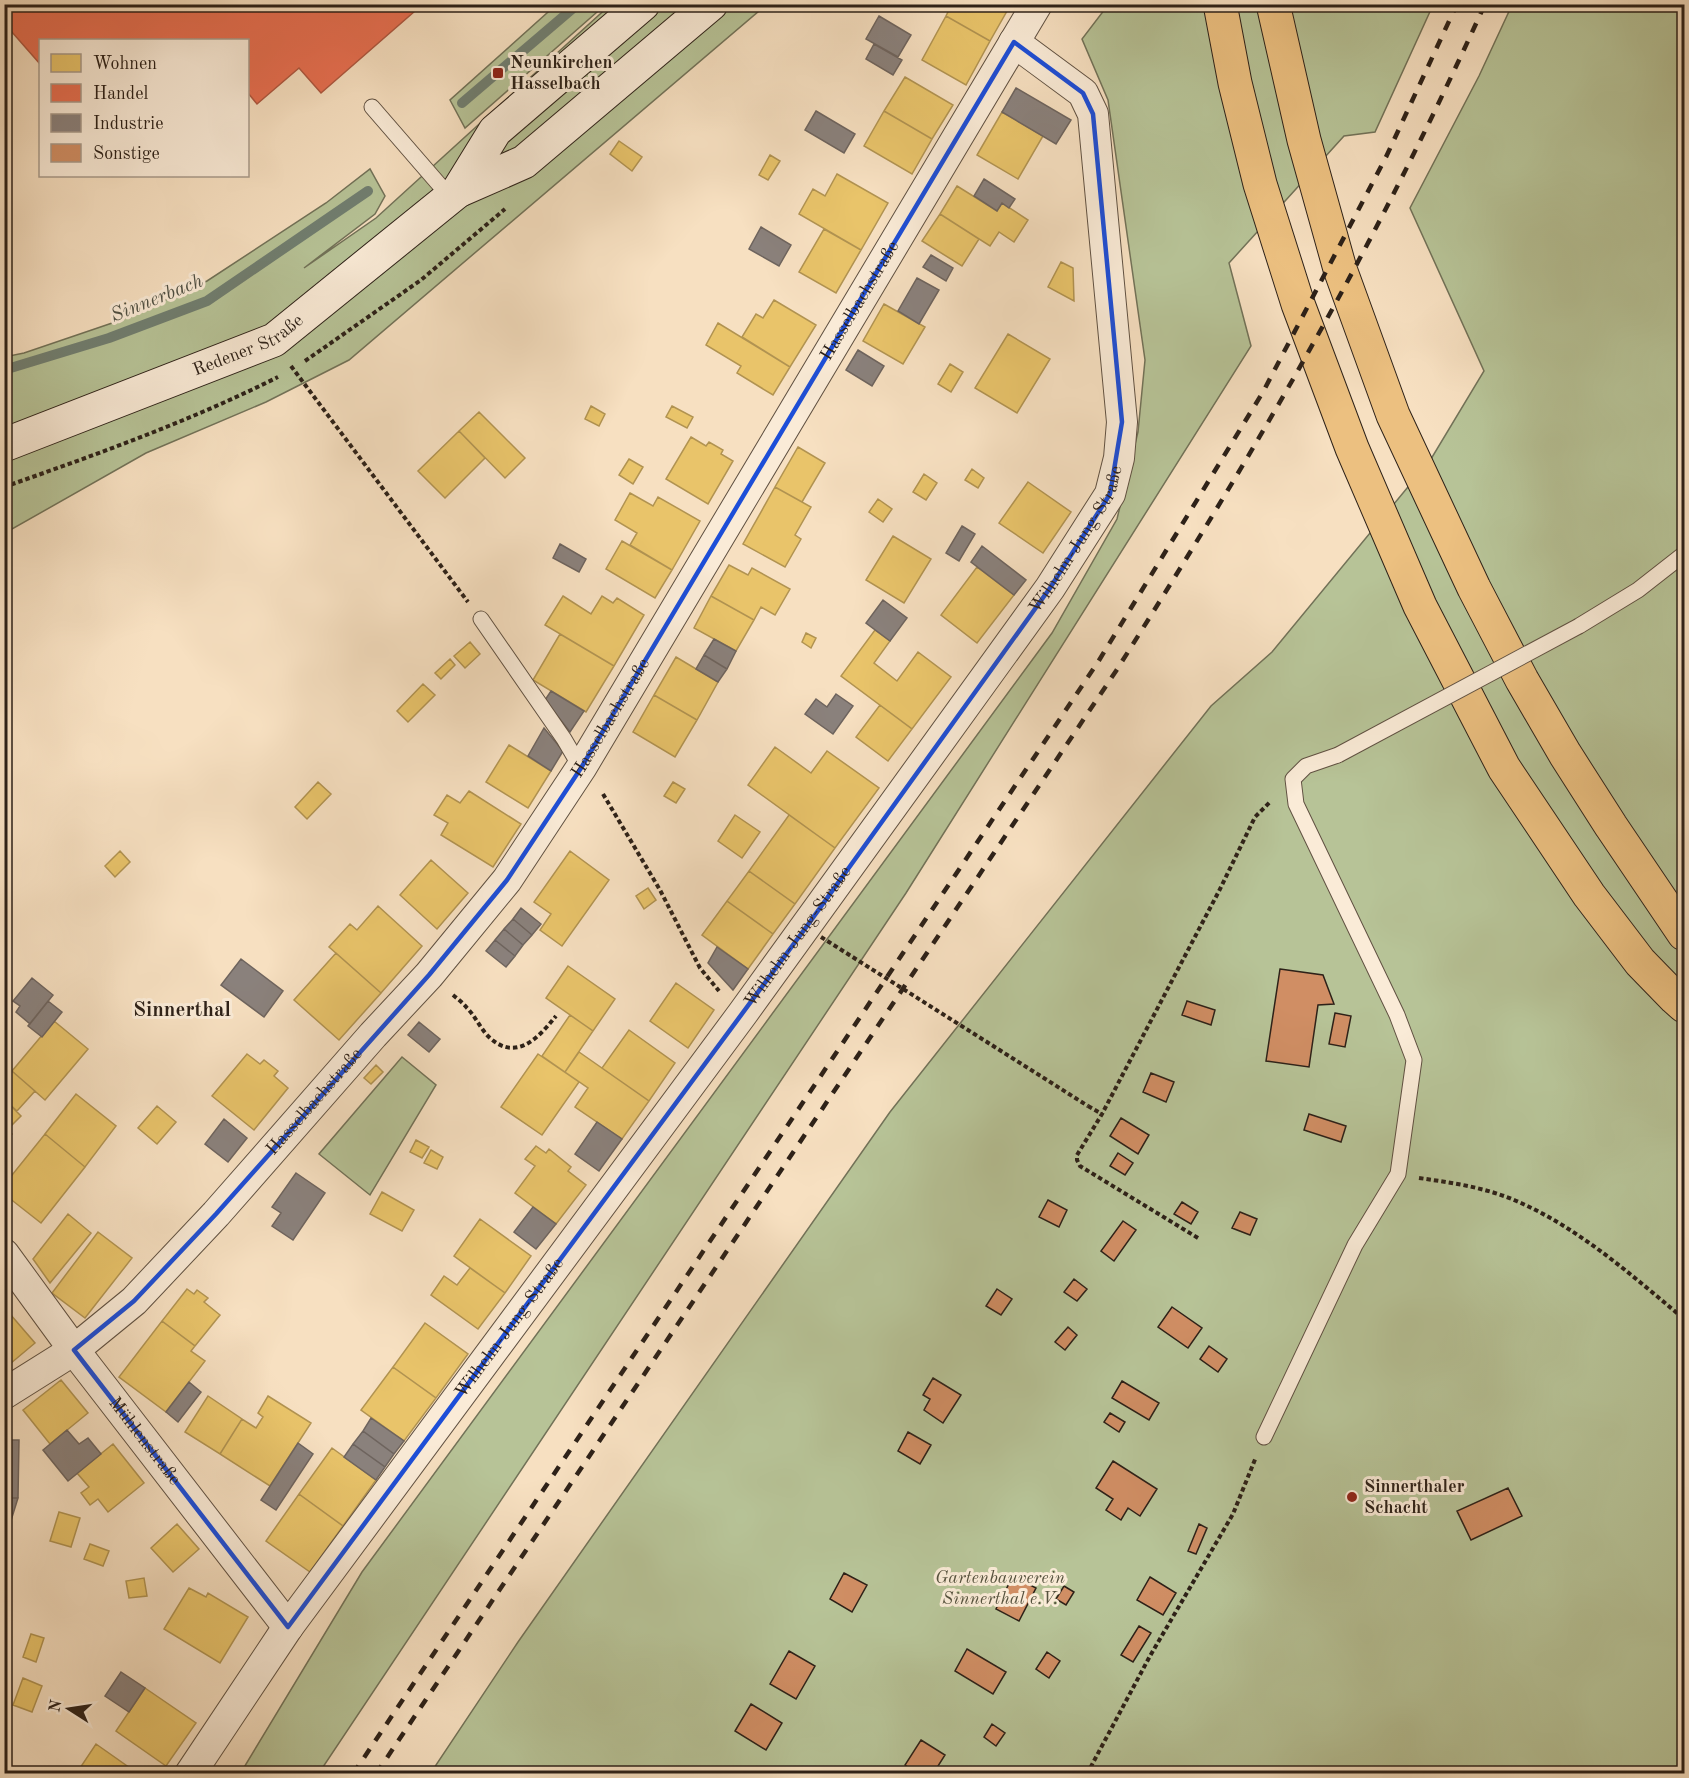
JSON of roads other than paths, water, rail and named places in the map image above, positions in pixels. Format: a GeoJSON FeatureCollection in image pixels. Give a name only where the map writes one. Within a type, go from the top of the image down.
{"type":"FeatureCollection","features":[{"type":"Feature","properties":{"kind":"highway"},"geometry":{"type":"LineString","coordinates":[[1220,4],[1235,83],[1260,184],[1298,304],[1352,448],[1420,606],[1511,777],[1589,895],[1632,952],[1684,1006]]}},
{"type":"Feature","properties":{"kind":"highway"},"geometry":{"type":"LineString","coordinates":[[1273,4],[1304,140],[1340,269],[1393,415],[1474,588],[1522,680],[1564,754],[1684,934]]}},
{"type":"Feature","properties":{"kind":"main road","name":"Redener Straße"},"geometry":{"type":"LineString","coordinates":[[454,194],[495,131],[643,4]]}},
{"type":"Feature","properties":{"kind":"main road","name":"Redener Straße"},"geometry":{"type":"LineString","coordinates":[[4,444],[274,340],[454,194],[524,162],[711,4]]}},
{"type":"Feature","properties":{"kind":"street","name":"Hasselbachstraße"},"geometry":{"type":"LineString","coordinates":[[4,1394],[74,1350],[134,1301],[216,1214],[373,1035],[429,975],[507,880],[580,768],[1037,4]]}},
{"type":"Feature","properties":{"kind":"street","name":"Wilhelm-Jung-Straße"},"geometry":{"type":"LineString","coordinates":[[190,1773],[288,1627],[743,1013],[1050,588],[1110,494],[1119,458],[1122,422],[1093,114],[1083,93],[1014,42]]}},
{"type":"Feature","properties":{"kind":"street","name":"Mühlenstraße"},"geometry":{"type":"LineString","coordinates":[[4,1254],[74,1350],[288,1627]]}},
{"type":"Feature","properties":{"kind":"lane"},"geometry":{"type":"LineString","coordinates":[[372,107],[403,145],[454,194]]}},
{"type":"Feature","properties":{"kind":"lane"},"geometry":{"type":"LineString","coordinates":[[1264,1437],[1355,1245],[1398,1174],[1414,1059],[1397,1015],[1296,804],[1293,780],[1306,766],[1338,755],[1579,627],[1638,590],[1684,554]]}},
{"type":"Feature","properties":{"kind":"lane"},"geometry":{"type":"LineString","coordinates":[[481,619],[564,739],[580,768]]}},
{"type":"Feature","properties":{"kind":"waterway","name":"Sinnerbach"},"geometry":{"type":"LineString","coordinates":[[462,103],[578,4]]}},
{"type":"Feature","properties":{"kind":"waterway","name":"Sinnerbach"},"geometry":{"type":"LineString","coordinates":[[4,370],[109,338],[207,301],[368,191]]}},
{"type":"Feature","properties":{"kind":"railway"},"geometry":{"type":"LineString","coordinates":[[353,1774],[1098,662],[1263,392],[1386,157],[1457,4]]}},
{"type":"Feature","properties":{"kind":"railway"},"geometry":{"type":"LineString","coordinates":[[376,1774],[1116,671],[1245,461],[1341,293],[1446,88],[1485,4]]}},
{"type":"Feature","properties":{"kind":"place","name":"Neunkirchen Hasselbach"},"geometry":{"type":"Point","coordinates":[498,73]}},
{"type":"Feature","properties":{"kind":"place","name":"Sinnerthaler Schacht"},"geometry":{"type":"Point","coordinates":[1352,1497]}},
{"type":"Feature","properties":{"kind":"district","name":"Sinnerthal"},"geometry":{"type":"Point","coordinates":[182,1010]}},
{"type":"Feature","properties":{"kind":"park label","name":"Gartenbauverein Sinnerthal e.V."},"geometry":{"type":"Point","coordinates":[1000,1588]}}]}
